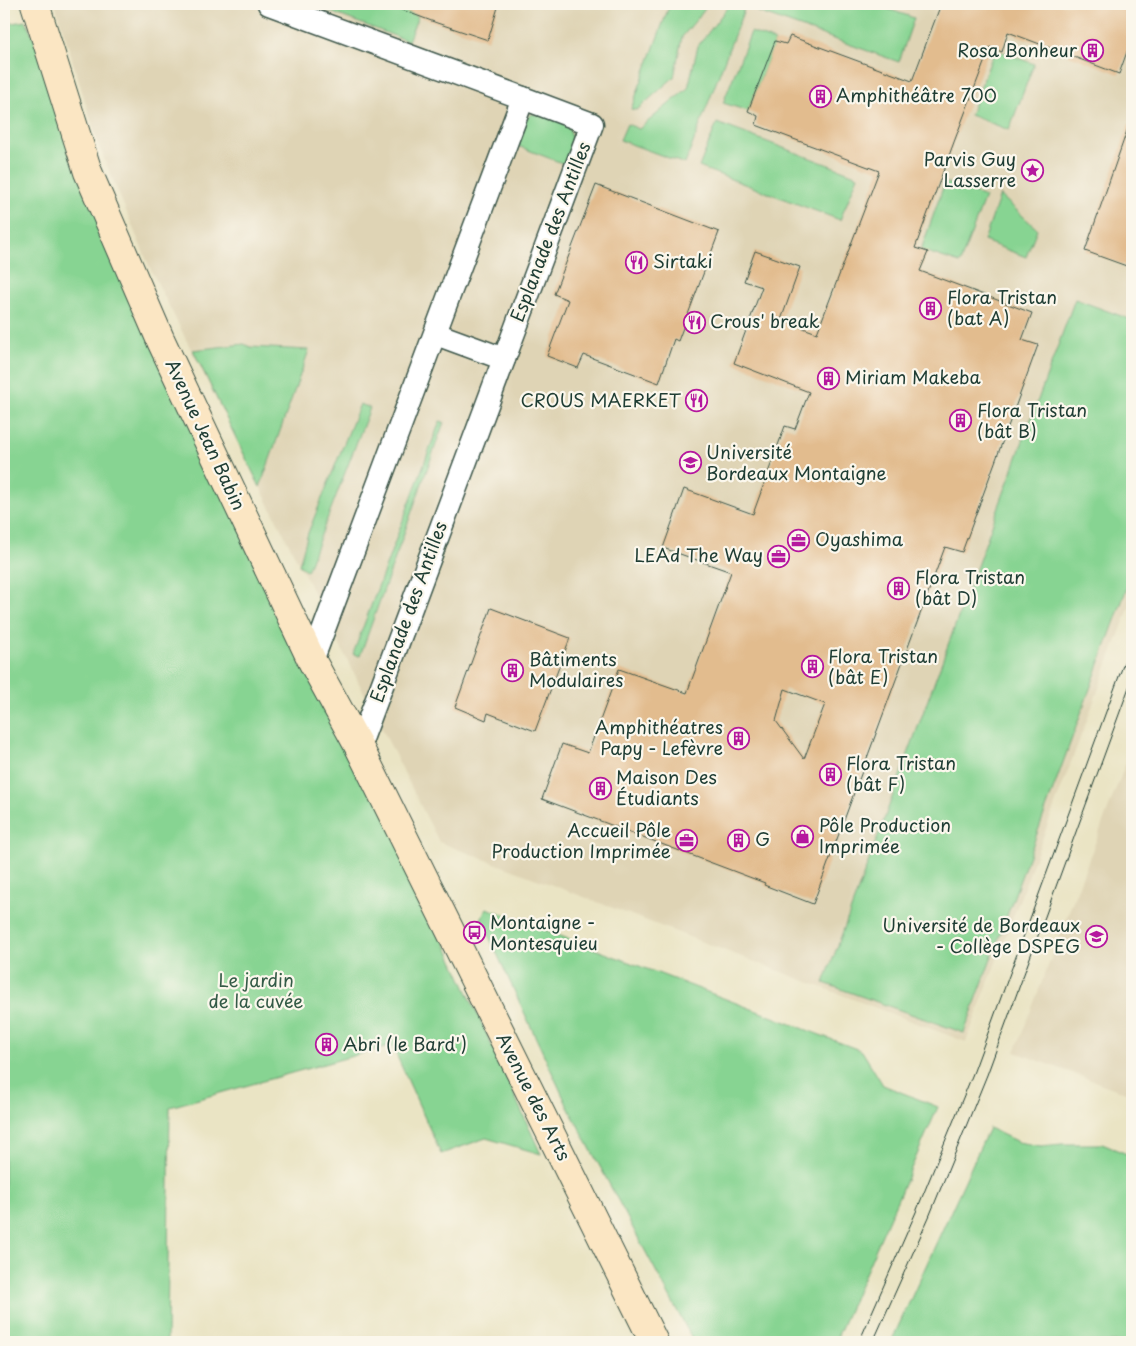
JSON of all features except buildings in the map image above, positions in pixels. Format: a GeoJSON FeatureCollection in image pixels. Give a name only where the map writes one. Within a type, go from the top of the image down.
{"type":"FeatureCollection","features":[{"type":"Feature","properties":{"kind":"street","name":"Avenue Jean Babin"},"geometry":{"type":"LineString","coordinates":[[35,4],[88,172],[160,341],[312,661],[359,748],[410,852]]}},
{"type":"Feature","properties":{"kind":"street"},"geometry":{"type":"LineString","coordinates":[[269,4],[523,98],[312,661]]}},
{"type":"Feature","properties":{"kind":"street","name":"Esplanade des Antilles"},"geometry":{"type":"LineString","coordinates":[[359,748],[592,124],[523,98]]}},
{"type":"Feature","properties":{"kind":"street"},"geometry":{"type":"LineString","coordinates":[[436,334],[504,359]]}},
{"type":"Feature","properties":{"kind":"street","name":"Avenue des Arts"},"geometry":{"type":"LineString","coordinates":[[410,852],[654,1342]]}},
{"type":"Feature","properties":{"kind":"shaded area","name":"Université Bordeaux Montaigne"},"geometry":{"type":"Polygon","coordinates":[[[55,4],[1132,4],[1132,600],[966,1042],[439,842],[150,268],[100,149],[55,4]]]}},
{"type":"Feature","properties":{"kind":"shaded area","name":"Université de Bordeaux - Collège DSPEG"},"geometry":{"type":"Polygon","coordinates":[[[1132,747],[1132,1095],[1015,1052],[1132,747]]]}},
{"type":"Feature","properties":{"kind":"green space"},"geometry":{"type":"Polygon","coordinates":[[[309,4],[385,4],[418,16],[408,41],[309,4]]]}},
{"type":"Feature","properties":{"kind":"green space"},"geometry":{"type":"Polygon","coordinates":[[[670,4],[709,4],[682,37],[674,77],[637,110],[631,109],[670,4]]]}},
{"type":"Feature","properties":{"kind":"green space"},"geometry":{"type":"Polygon","coordinates":[[[730,4],[746,4],[685,164],[620,140],[627,124],[639,129],[688,88],[698,46],[730,4]]]}},
{"type":"Feature","properties":{"kind":"green space"},"geometry":{"type":"Polygon","coordinates":[[[761,4],[874,4],[914,18],[899,62],[758,12],[761,4]]]}},
{"type":"Feature","properties":{"kind":"green space","name":"Le jardin de la cuvée"},"geometry":{"type":"Polygon","coordinates":[[[26,21],[541,1154],[486,1138],[441,1154],[392,1045],[170,1107],[167,1342],[4,1342],[4,24],[26,21]]]}},
{"type":"Feature","properties":{"kind":"green space"},"geometry":{"type":"Polygon","coordinates":[[[751,32],[775,41],[748,111],[723,103],[751,32]]]}},
{"type":"Feature","properties":{"kind":"green space"},"geometry":{"type":"Polygon","coordinates":[[[995,49],[1034,64],[1009,130],[970,115],[995,49]]]}},
{"type":"Feature","properties":{"kind":"green space"},"geometry":{"type":"Polygon","coordinates":[[[532,114],[554,115],[569,128],[574,146],[567,165],[510,143],[519,124],[532,114]]]}},
{"type":"Feature","properties":{"kind":"green space"},"geometry":{"type":"Polygon","coordinates":[[[717,123],[858,176],[840,220],[699,167],[717,123]]]}},
{"type":"Feature","properties":{"kind":"green space"},"geometry":{"type":"Polygon","coordinates":[[[945,182],[985,197],[960,263],[921,250],[945,182]]]}},
{"type":"Feature","properties":{"kind":"green space"},"geometry":{"type":"Polygon","coordinates":[[[1000,195],[1037,229],[1026,257],[984,241],[1000,195]]]}},
{"type":"Feature","properties":{"kind":"green space"},"geometry":{"type":"Polygon","coordinates":[[[1075,299],[1132,320],[1132,574],[964,1033],[824,983],[1075,299]]]}},
{"type":"Feature","properties":{"kind":"green space"},"geometry":{"type":"Polygon","coordinates":[[[244,344],[250,347],[309,350],[260,487],[193,350],[244,344]]]}},
{"type":"Feature","properties":{"kind":"green space"},"geometry":{"type":"Polygon","coordinates":[[[360,404],[370,408],[307,571],[299,565],[308,533],[360,404]]]}},
{"type":"Feature","properties":{"kind":"green space"},"geometry":{"type":"Polygon","coordinates":[[[440,421],[444,422],[360,656],[353,654],[440,421]]]}},
{"type":"Feature","properties":{"kind":"green space"},"geometry":{"type":"Polygon","coordinates":[[[487,908],[862,1051],[883,1085],[938,1107],[835,1342],[694,1342],[568,1107],[481,919],[487,908]]]}},
{"type":"Feature","properties":{"kind":"green space"},"geometry":{"type":"Polygon","coordinates":[[[989,1128],[1018,1142],[1041,1146],[1102,1144],[1132,1156],[1132,1342],[909,1342],[892,1340],[989,1128]]]}},
{"type":"Feature","properties":{"kind":"tram line"},"geometry":{"type":"LineString","coordinates":[[859,1342],[916,1212],[974,1071],[1132,641]]}},
{"type":"Feature","properties":{"kind":"tram line"},"geometry":{"type":"LineString","coordinates":[[873,1342],[929,1217],[987,1075],[1132,679]]}},
{"type":"Feature","properties":{"kind":"place","name":"Rosa Bonheur"},"geometry":{"type":"Point","coordinates":[1093,51]}},
{"type":"Feature","properties":{"kind":"place","name":"Amphithéâtre 700"},"geometry":{"type":"Point","coordinates":[820,96]}},
{"type":"Feature","properties":{"kind":"place","name":"Parvis Guy Lasserre"},"geometry":{"type":"Point","coordinates":[1032,170]}},
{"type":"Feature","properties":{"kind":"place","name":"Sirtaki"},"geometry":{"type":"Point","coordinates":[637,262]}},
{"type":"Feature","properties":{"kind":"place","name":"Flora Tristan (bat A)"},"geometry":{"type":"Point","coordinates":[931,308]}},
{"type":"Feature","properties":{"kind":"place","name":"Crous' break"},"geometry":{"type":"Point","coordinates":[694,322]}},
{"type":"Feature","properties":{"kind":"place","name":"Miriam Makeba"},"geometry":{"type":"Point","coordinates":[829,378]}},
{"type":"Feature","properties":{"kind":"place","name":"CROUS MAERKET"},"geometry":{"type":"Point","coordinates":[697,401]}},
{"type":"Feature","properties":{"kind":"place","name":"Flora Tristan (bât B)"},"geometry":{"type":"Point","coordinates":[961,421]}},
{"type":"Feature","properties":{"kind":"place","name":"Université Bordeaux Montaigne"},"geometry":{"type":"Point","coordinates":[690,463]}},
{"type":"Feature","properties":{"kind":"place","name":"Oyashima"},"geometry":{"type":"Point","coordinates":[799,540]}},
{"type":"Feature","properties":{"kind":"place","name":"LEAd The Way"},"geometry":{"type":"Point","coordinates":[779,556]}},
{"type":"Feature","properties":{"kind":"place","name":"Flora Tristan (bât D)"},"geometry":{"type":"Point","coordinates":[899,588]}},
{"type":"Feature","properties":{"kind":"place","name":"Flora Tristan (bât E)"},"geometry":{"type":"Point","coordinates":[812,667]}},
{"type":"Feature","properties":{"kind":"place","name":"Bâtiments Modulaires"},"geometry":{"type":"Point","coordinates":[513,670]}},
{"type":"Feature","properties":{"kind":"place","name":"Amphithéatres Papy - Lefèvre"},"geometry":{"type":"Point","coordinates":[739,738]}},
{"type":"Feature","properties":{"kind":"place","name":"Flora Tristan (bât F)"},"geometry":{"type":"Point","coordinates":[830,774]}},
{"type":"Feature","properties":{"kind":"place","name":"Maison Des Étudiants"},"geometry":{"type":"Point","coordinates":[600,788]}},
{"type":"Feature","properties":{"kind":"place","name":"Pôle Production Imprimée"},"geometry":{"type":"Point","coordinates":[803,836]}},
{"type":"Feature","properties":{"kind":"place","name":"G"},"geometry":{"type":"Point","coordinates":[739,840]}},
{"type":"Feature","properties":{"kind":"place","name":"Accueil Pôle Production Imprimée"},"geometry":{"type":"Point","coordinates":[687,841]}},
{"type":"Feature","properties":{"kind":"place","name":"Montaigne - Montesquieu"},"geometry":{"type":"Point","coordinates":[474,933]}},
{"type":"Feature","properties":{"kind":"place","name":"Université de Bordeaux - Collège DSPEG"},"geometry":{"type":"Point","coordinates":[1096,936]}},
{"type":"Feature","properties":{"kind":"place","name":"Abri (le Bard')"},"geometry":{"type":"Point","coordinates":[327,1045]}}]}
